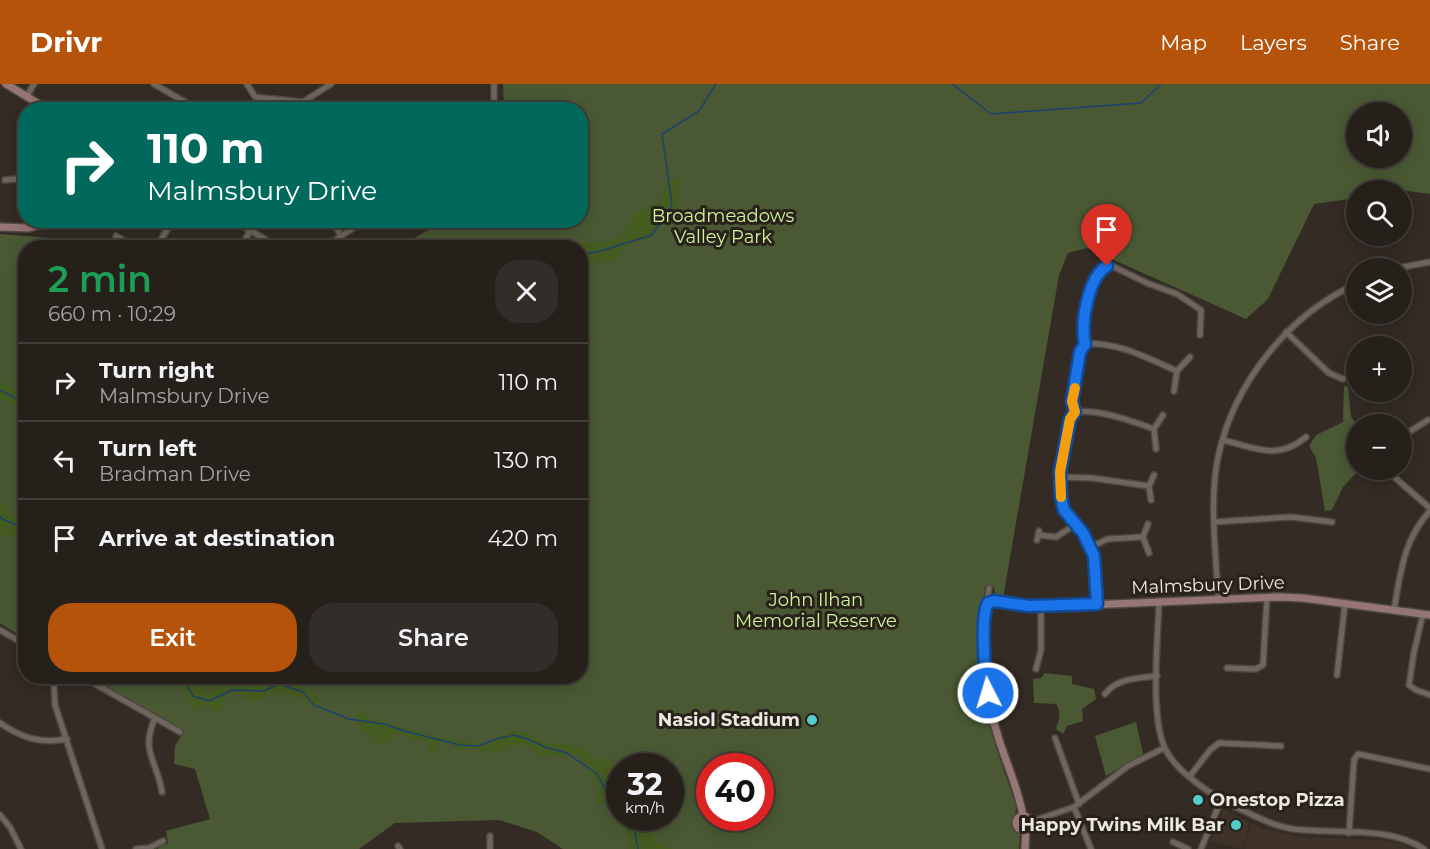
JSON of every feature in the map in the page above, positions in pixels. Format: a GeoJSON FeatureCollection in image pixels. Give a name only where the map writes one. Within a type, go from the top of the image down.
{"type":"FeatureCollection","features":[{"type":"Feature","properties":{"kind":"street"},"geometry":{"type":"LineString","coordinates":[[6,84],[36,102]]}},
{"type":"Feature","properties":{"kind":"street"},"geometry":{"type":"LineString","coordinates":[[27,96],[34,84]]}},
{"type":"Feature","properties":{"kind":"street"},"geometry":{"type":"LineString","coordinates":[[154,84],[185,102]]}},
{"type":"Feature","properties":{"kind":"street"},"geometry":{"type":"LineString","coordinates":[[248,84],[255,97],[303,102],[331,84]]}},
{"type":"Feature","properties":{"kind":"street"},"geometry":{"type":"LineString","coordinates":[[494,84],[494,102]]}},
{"type":"Feature","properties":{"kind":"street"},"geometry":{"type":"LineString","coordinates":[[5,180],[18,179]]}},
{"type":"Feature","properties":{"kind":"street"},"geometry":{"type":"LineString","coordinates":[[0,227],[18,228]]}},
{"type":"Feature","properties":{"kind":"street"},"geometry":{"type":"LineString","coordinates":[[245,228],[265,240]]}},
{"type":"Feature","properties":{"kind":"street"},"geometry":{"type":"LineString","coordinates":[[337,228],[341,237]]}},
{"type":"Feature","properties":{"kind":"street"},"geometry":{"type":"LineString","coordinates":[[336,240],[354,228]]}},
{"type":"Feature","properties":{"kind":"street"},"geometry":{"type":"LineString","coordinates":[[245,240],[250,231]]}},
{"type":"Feature","properties":{"kind":"street"},"geometry":{"type":"LineString","coordinates":[[116,236],[123,240]]}},
{"type":"Feature","properties":{"kind":"street"},"geometry":{"type":"LineString","coordinates":[[1412,265],[1430,262]]}},
{"type":"Feature","properties":{"kind":"street"},"geometry":{"type":"LineString","coordinates":[[1075,412],[1072,401],[1080,352],[1085,344],[1083,334],[1090,291],[1101,270],[1107,266],[1112,266],[1177,294],[1204,309],[1200,335]]}},
{"type":"Feature","properties":{"kind":"street"},"geometry":{"type":"LineString","coordinates":[[1218,598],[1215,486],[1218,458],[1226,427],[1243,392],[1273,347],[1286,332],[1332,297],[1346,289]]}},
{"type":"Feature","properties":{"kind":"street"},"geometry":{"type":"LineString","coordinates":[[1286,332],[1329,373],[1343,379],[1346,378]]}},
{"type":"Feature","properties":{"kind":"street"},"geometry":{"type":"LineString","coordinates":[[1085,344],[1107,344],[1120,347],[1177,371]]}},
{"type":"Feature","properties":{"kind":"street"},"geometry":{"type":"LineString","coordinates":[[1174,391],[1177,371],[1190,357]]}},
{"type":"Feature","properties":{"kind":"street"},"geometry":{"type":"LineString","coordinates":[[1075,412],[1129,420],[1154,429]]}},
{"type":"Feature","properties":{"kind":"street"},"geometry":{"type":"LineString","coordinates":[[1075,412],[1070,419],[1060,477],[1063,508],[1083,533],[1090,547],[1096,568],[1097,604]]}},
{"type":"Feature","properties":{"kind":"street"},"geometry":{"type":"LineString","coordinates":[[1156,449],[1154,429],[1163,415]]}},
{"type":"Feature","properties":{"kind":"street"},"geometry":{"type":"LineString","coordinates":[[1412,430],[1428,420]]}},
{"type":"Feature","properties":{"kind":"street"},"geometry":{"type":"LineString","coordinates":[[1223,440],[1263,451],[1278,451],[1295,446],[1306,437]]}},
{"type":"Feature","properties":{"kind":"street"},"geometry":{"type":"LineString","coordinates":[[1151,500],[1149,486],[1154,475]]}},
{"type":"Feature","properties":{"kind":"street"},"geometry":{"type":"LineString","coordinates":[[1060,477],[1092,478],[1149,486]]}},
{"type":"Feature","properties":{"kind":"street"},"geometry":{"type":"LineString","coordinates":[[1394,610],[1404,555],[1413,532],[1430,509],[1397,480]]}},
{"type":"Feature","properties":{"kind":"street"},"geometry":{"type":"LineString","coordinates":[[1215,522],[1291,517],[1332,522]]}},
{"type":"Feature","properties":{"kind":"street"},"geometry":{"type":"LineString","coordinates":[[1038,535],[1056,537],[1076,525]]}},
{"type":"Feature","properties":{"kind":"street"},"geometry":{"type":"LineString","coordinates":[[1148,525],[1143,537],[1149,553]]}},
{"type":"Feature","properties":{"kind":"street"},"geometry":{"type":"LineString","coordinates":[[1090,547],[1108,538],[1143,537]]}},
{"type":"Feature","properties":{"kind":"street"},"geometry":{"type":"LineString","coordinates":[[989,588],[984,642],[986,680],[997,735],[1020,796],[1023,816]]}},
{"type":"Feature","properties":{"kind":"street"},"geometry":{"type":"LineString","coordinates":[[1227,668],[1256,669],[1263,665],[1267,597]]}},
{"type":"Feature","properties":{"kind":"street","name":"Malmsbury Drive"},"geometry":{"type":"LineString","coordinates":[[987,604],[994,601],[1041,606],[1267,597],[1303,598],[1427,615]]}},
{"type":"Feature","properties":{"kind":"street"},"geometry":{"type":"LineString","coordinates":[[1159,601],[1158,717],[1164,748],[1175,763],[1221,800],[1275,826],[1398,837],[1424,849]]}},
{"type":"Feature","properties":{"kind":"street"},"geometry":{"type":"LineString","coordinates":[[1337,675],[1345,603]]}},
{"type":"Feature","properties":{"kind":"street"},"geometry":{"type":"LineString","coordinates":[[1036,669],[1041,650],[1041,606]]}},
{"type":"Feature","properties":{"kind":"street"},"geometry":{"type":"LineString","coordinates":[[1427,615],[1414,652],[1409,685],[1430,695]]}},
{"type":"Feature","properties":{"kind":"street"},"geometry":{"type":"LineString","coordinates":[[0,630],[18,640]]}},
{"type":"Feature","properties":{"kind":"street"},"geometry":{"type":"LineString","coordinates":[[1105,694],[1110,687],[1122,681],[1157,676]]}},
{"type":"Feature","properties":{"kind":"street"},"geometry":{"type":"LineString","coordinates":[[54,684],[55,705],[102,849]]}},
{"type":"Feature","properties":{"kind":"street"},"geometry":{"type":"LineString","coordinates":[[95,684],[180,732]]}},
{"type":"Feature","properties":{"kind":"street"},"geometry":{"type":"LineString","coordinates":[[155,718],[149,732],[148,744],[162,792]]}},
{"type":"Feature","properties":{"kind":"street"},"geometry":{"type":"LineString","coordinates":[[0,723],[18,735],[33,740],[49,742],[67,739]]}},
{"type":"Feature","properties":{"kind":"street"},"geometry":{"type":"LineString","coordinates":[[1055,738],[1091,849]]}},
{"type":"Feature","properties":{"kind":"street"},"geometry":{"type":"LineString","coordinates":[[1190,776],[1210,750],[1219,743],[1281,746]]}},
{"type":"Feature","properties":{"kind":"street"},"geometry":{"type":"LineString","coordinates":[[1024,849],[1026,830],[1030,822],[1077,806],[1128,766],[1164,748]]}},
{"type":"Feature","properties":{"kind":"street"},"geometry":{"type":"LineString","coordinates":[[1348,832],[1354,760],[1358,754],[1430,769]]}},
{"type":"Feature","properties":{"kind":"street"},"geometry":{"type":"LineString","coordinates":[[1201,849],[1221,800]]}},
{"type":"Feature","properties":{"kind":"street"},"geometry":{"type":"LineString","coordinates":[[0,815],[10,827],[21,849]]}},
{"type":"Feature","properties":{"kind":"street"},"geometry":{"type":"LineString","coordinates":[[1023,816],[1027,817],[1030,822]]}},
{"type":"Feature","properties":{"kind":"street"},"geometry":{"type":"LineString","coordinates":[[1023,816],[1019,817],[1016,823],[1019,829],[1026,830]]}},
{"type":"Feature","properties":{"kind":"street"},"geometry":{"type":"LineString","coordinates":[[490,836],[490,849]]}},
{"type":"Feature","properties":{"kind":"street"},"geometry":{"type":"LineString","coordinates":[[136,849],[150,848],[163,841]]}},
{"type":"Feature","properties":{"kind":"street"},"geometry":{"type":"LineString","coordinates":[[1173,842],[1188,849]]}},
{"type":"Feature","properties":{"kind":"shaded area"},"geometry":{"type":"Polygon","coordinates":[[[1223,809],[1250,823],[1242,849],[1211,841],[1223,809]]]}},
{"type":"Feature","properties":{"kind":"shaded area"},"geometry":{"type":"Polygon","coordinates":[[[1252,823],[1265,829],[1300,837],[1377,840],[1402,844],[1411,849],[1244,849],[1252,823]]]}},
{"type":"Feature","properties":{"kind":"green space"},"geometry":{"type":"Polygon","coordinates":[[[503,84],[1430,84],[1430,194],[1412,192],[1412,180],[1346,180],[1346,199],[1314,204],[1268,299],[1246,319],[1087,248],[1068,253],[1059,275],[1003,598],[995,595],[994,587],[985,586],[982,616],[983,692],[995,745],[1016,805],[1015,823],[1020,833],[1019,849],[563,849],[537,832],[499,820],[395,823],[359,849],[158,849],[168,843],[166,831],[210,819],[195,769],[174,764],[175,746],[184,731],[100,684],[588,684],[588,240],[410,240],[433,228],[588,228],[588,102],[504,102],[503,84]]]}},
{"type":"Feature","properties":{"kind":"green space"},"geometry":{"type":"Polygon","coordinates":[[[679,178],[679,204],[672,215],[649,238],[627,245],[615,261],[588,264],[588,242],[605,242],[620,238],[634,215],[661,200],[665,182],[679,178]]]}},
{"type":"Feature","properties":{"kind":"green space"},"geometry":{"type":"Polygon","coordinates":[[[0,234],[53,240],[18,240],[18,635],[0,623],[0,234]]]}},
{"type":"Feature","properties":{"kind":"green space"},"geometry":{"type":"Polygon","coordinates":[[[0,381],[18,391],[18,405],[0,399],[0,381]]]}},
{"type":"Feature","properties":{"kind":"green space"},"geometry":{"type":"Polygon","coordinates":[[[1344,386],[1346,386],[1346,402],[1350,402],[1351,414],[1346,414],[1346,480],[1350,480],[1343,487],[1332,510],[1325,511],[1316,458],[1309,446],[1316,435],[1343,422],[1344,386]]]}},
{"type":"Feature","properties":{"kind":"green space"},"geometry":{"type":"Polygon","coordinates":[[[0,501],[5,504],[11,517],[18,518],[18,537],[7,536],[0,532],[0,501]]]}},
{"type":"Feature","properties":{"kind":"green space"},"geometry":{"type":"Polygon","coordinates":[[[1045,673],[1072,676],[1072,684],[1094,689],[1096,699],[1082,709],[1083,721],[1067,726],[1063,734],[1056,729],[1059,713],[1056,704],[1034,703],[1033,679],[1041,678],[1045,673]]]}},
{"type":"Feature","properties":{"kind":"green space"},"geometry":{"type":"Polygon","coordinates":[[[181,684],[198,684],[204,693],[216,688],[216,684],[297,684],[318,697],[321,705],[310,706],[300,697],[272,692],[254,702],[233,691],[225,696],[221,708],[216,712],[207,705],[195,710],[181,684]]]}},
{"type":"Feature","properties":{"kind":"green space"},"geometry":{"type":"Polygon","coordinates":[[[361,711],[369,718],[436,737],[489,745],[502,735],[513,731],[525,732],[545,743],[580,747],[600,761],[606,759],[606,803],[596,804],[596,795],[602,789],[580,757],[560,755],[543,757],[527,745],[513,745],[496,752],[479,753],[476,749],[465,748],[462,751],[451,744],[439,742],[434,754],[429,754],[427,742],[422,739],[413,740],[396,733],[387,743],[374,743],[369,734],[359,730],[356,712],[361,711]]]}},
{"type":"Feature","properties":{"kind":"green space"},"geometry":{"type":"Polygon","coordinates":[[[1136,722],[1143,754],[1106,776],[1095,736],[1136,722]]]}},
{"type":"Feature","properties":{"kind":"green space"},"geometry":{"type":"Polygon","coordinates":[[[626,831],[654,831],[655,842],[672,849],[630,849],[626,831]]]}},
{"type":"Feature","properties":{"kind":"waterway"},"geometry":{"type":"LineString","coordinates":[[588,253],[652,235],[672,205],[662,134],[699,111],[716,84]]}},
{"type":"Feature","properties":{"kind":"waterway"},"geometry":{"type":"LineString","coordinates":[[952,84],[991,114],[1141,103],[1161,84]]}},
{"type":"Feature","properties":{"kind":"waterway"},"geometry":{"type":"LineString","coordinates":[[0,390],[18,400]]}},
{"type":"Feature","properties":{"kind":"waterway"},"geometry":{"type":"LineString","coordinates":[[0,516],[18,526]]}},
{"type":"Feature","properties":{"kind":"waterway"},"geometry":{"type":"LineString","coordinates":[[186,684],[193,696],[209,701],[232,690],[264,691],[279,684]]}},
{"type":"Feature","properties":{"kind":"waterway"},"geometry":{"type":"LineString","coordinates":[[279,684],[303,692],[314,705],[349,719],[384,724],[460,745],[478,746],[515,735],[567,753],[596,773],[606,789]]}},
{"type":"Feature","properties":{"kind":"waterway"},"geometry":{"type":"LineString","coordinates":[[635,831],[638,849]]}},
{"type":"Feature","properties":{"kind":"slow traffic"},"geometry":{"type":"LineString","coordinates":[[1061,497],[1060,472],[1070,419],[1075,412],[1072,401],[1075,388]]}},
{"type":"Feature","properties":{"kind":"place","name":"Nasiol Stadium"},"geometry":{"type":"Point","coordinates":[812,720]}},
{"type":"Feature","properties":{"kind":"place","name":"Onestop Pizza"},"geometry":{"type":"Point","coordinates":[1198,800]}},
{"type":"Feature","properties":{"kind":"place","name":"Happy Twins Milk Bar"},"geometry":{"type":"Point","coordinates":[1236,825]}},
{"type":"Feature","properties":{"kind":"route"},"geometry":{"type":"LineString","coordinates":[[988,693],[984,642],[985,610],[988,603],[994,601],[1029,606],[1097,604],[1094,556],[1083,533],[1064,510],[1060,477],[1070,419],[1075,412],[1072,401],[1080,352],[1085,344],[1083,334],[1086,306],[1090,291],[1101,270],[1107,266]]}},
{"type":"Feature","properties":{"kind":"park label","name":"Broadmeadows Valley Park"},"geometry":{"type":"Point","coordinates":[723,226]}},
{"type":"Feature","properties":{"kind":"park label","name":"John Ilhan Memorial Reserve"},"geometry":{"type":"Point","coordinates":[816,610]}}]}
